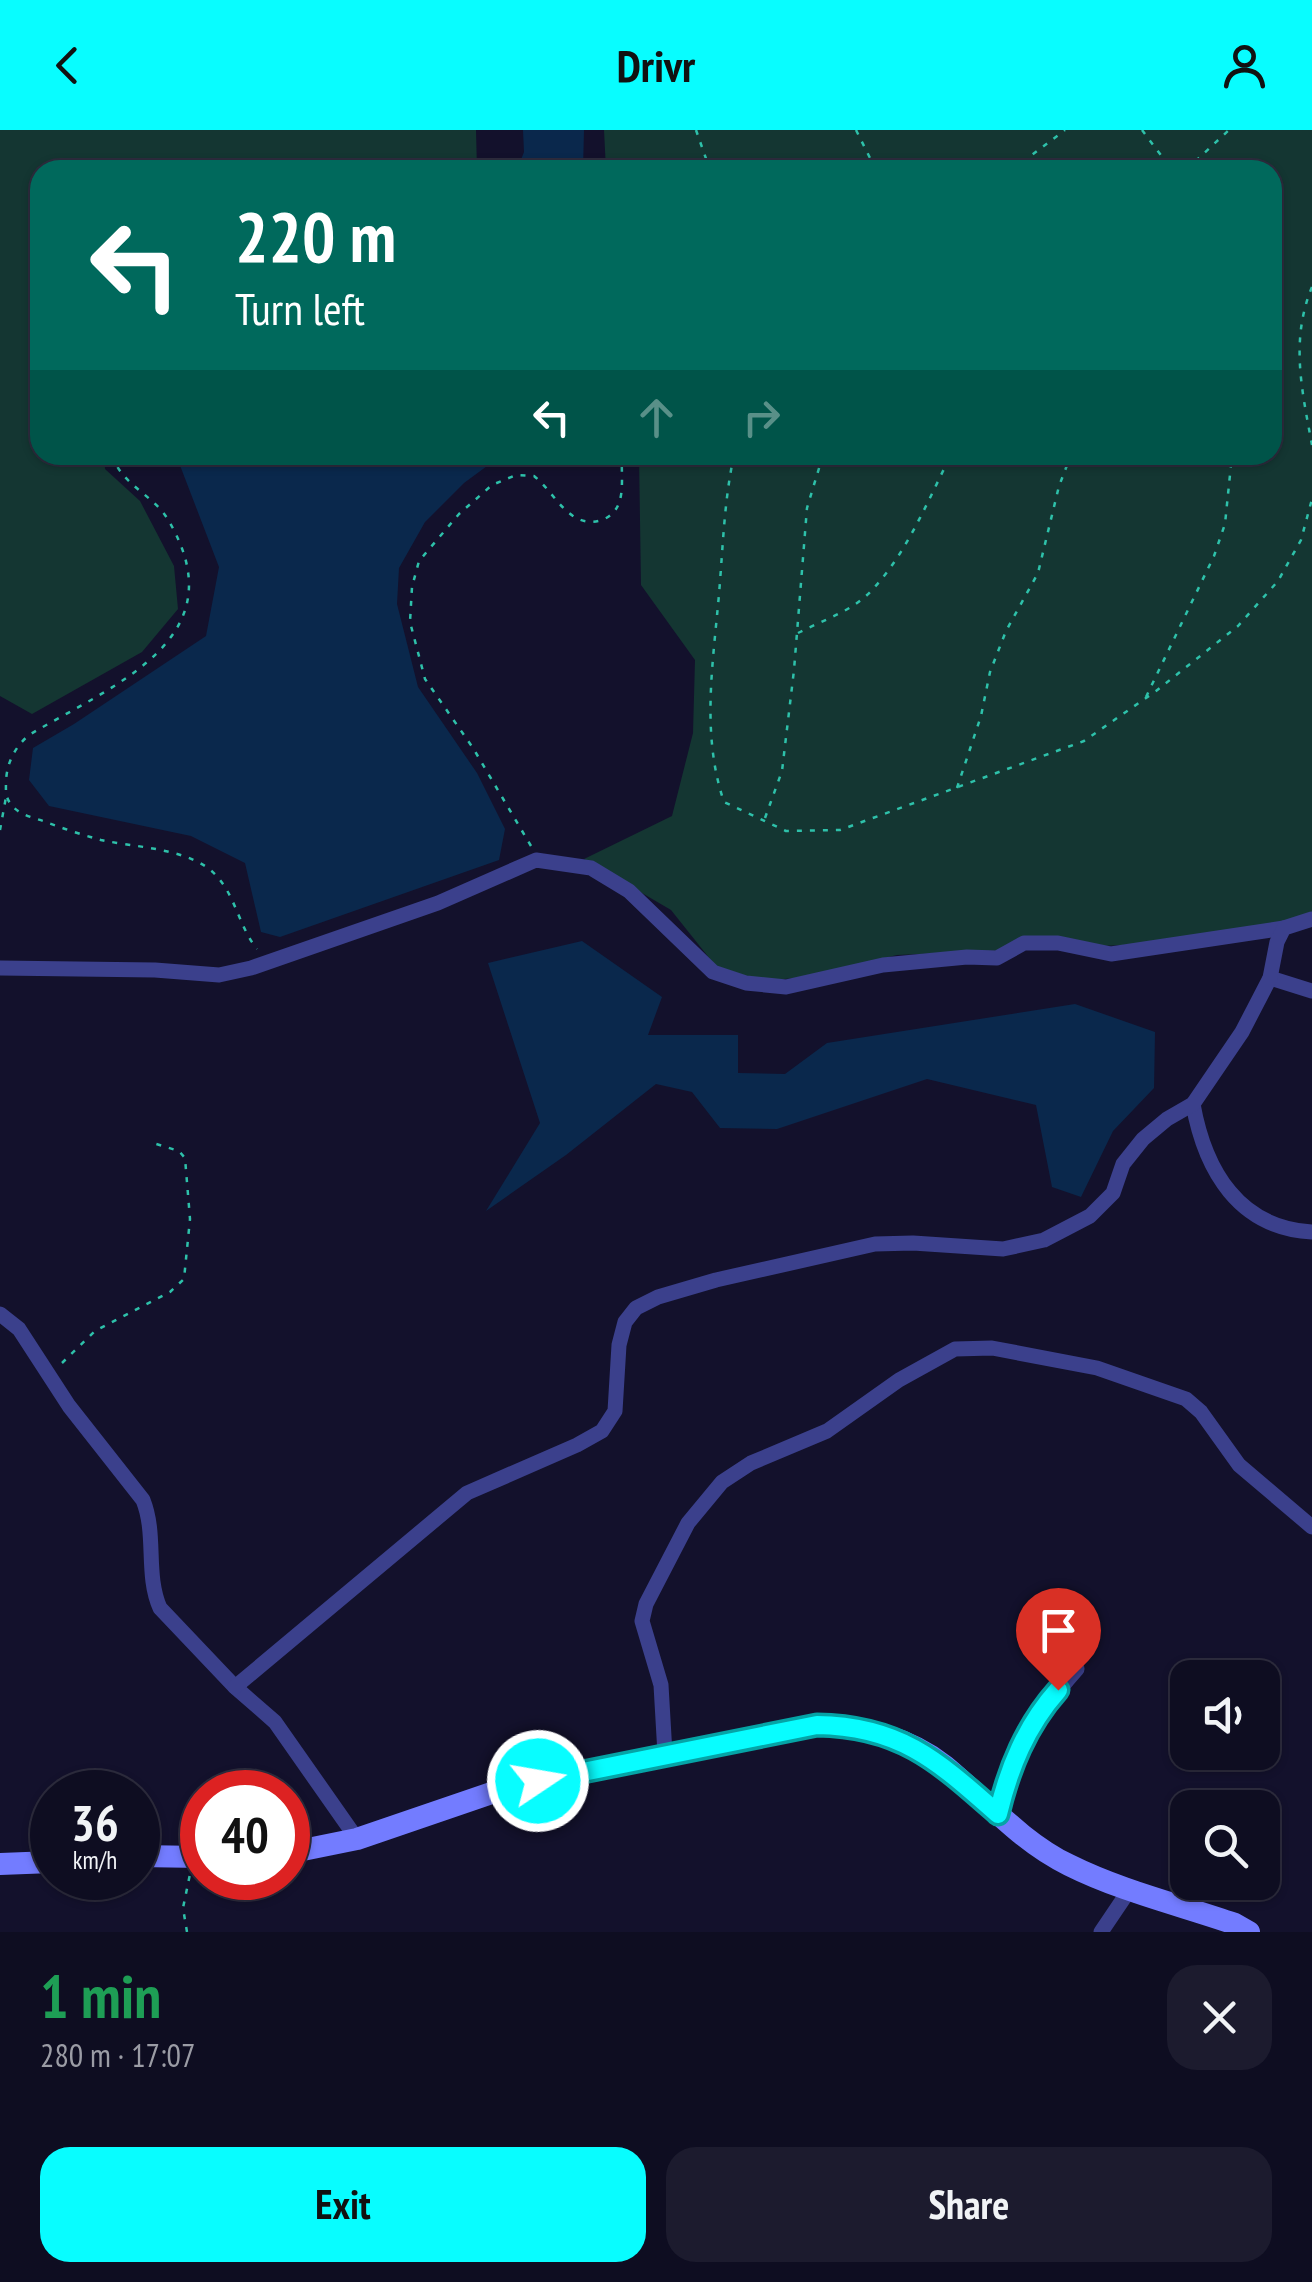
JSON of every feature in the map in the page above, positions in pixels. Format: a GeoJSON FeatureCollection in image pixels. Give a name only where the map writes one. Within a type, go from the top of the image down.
{"type":"FeatureCollection","features":[{"type":"Feature","properties":{"kind":"street"},"geometry":{"type":"LineString","coordinates":[[0,968],[219,974],[268,962],[438,902],[539,860],[591,868],[629,891],[714,972],[746,983],[786,988],[883,965],[997,958],[1024,944],[1058,943],[1112,954],[1284,928],[1312,918]]}},
{"type":"Feature","properties":{"kind":"street"},"geometry":{"type":"LineString","coordinates":[[235,1687],[467,1493],[578,1445],[602,1430],[615,1411],[619,1346],[625,1322],[636,1308],[658,1297],[716,1280],[875,1244],[1003,1249],[1044,1240],[1090,1216],[1112,1193],[1123,1164],[1144,1139],[1193,1104],[1242,1032],[1270,978],[1284,928]]}},
{"type":"Feature","properties":{"kind":"street"},"geometry":{"type":"LineString","coordinates":[[1270,978],[1312,991]]}},
{"type":"Feature","properties":{"kind":"street"},"geometry":{"type":"LineString","coordinates":[[1193,1104],[1206,1152],[1237,1202],[1262,1220],[1290,1231],[1312,1232]]}},
{"type":"Feature","properties":{"kind":"street"},"geometry":{"type":"LineString","coordinates":[[0,1314],[19,1329],[142,1500],[150,1518],[153,1592],[160,1608],[235,1687],[276,1722],[357,1839]]}},
{"type":"Feature","properties":{"kind":"street"},"geometry":{"type":"LineString","coordinates":[[664,1754],[662,1685],[642,1622],[646,1604],[688,1523],[722,1482],[827,1431],[899,1380],[955,1349],[992,1348],[1098,1368],[1186,1399],[1202,1412],[1239,1466],[1312,1527]]}},
{"type":"Feature","properties":{"kind":"street"},"geometry":{"type":"LineString","coordinates":[[998,1814],[1021,1744],[1039,1712],[1077,1669]]}},
{"type":"Feature","properties":{"kind":"street"},"geometry":{"type":"LineString","coordinates":[[310,1849],[357,1839],[506,1788],[817,1725],[843,1725],[875,1731],[942,1763],[1034,1844],[1070,1866],[1250,1932]]}},
{"type":"Feature","properties":{"kind":"street"},"geometry":{"type":"LineString","coordinates":[[0,1864],[30,1863]]}},
{"type":"Feature","properties":{"kind":"street"},"geometry":{"type":"LineString","coordinates":[[1101,1932],[1130,1888]]}},
{"type":"Feature","properties":{"kind":"path"},"geometry":{"type":"LineString","coordinates":[[696,130],[706,160]]}},
{"type":"Feature","properties":{"kind":"path"},"geometry":{"type":"LineString","coordinates":[[856,130],[871,160]]}},
{"type":"Feature","properties":{"kind":"path"},"geometry":{"type":"LineString","coordinates":[[1026,160],[1066,130]]}},
{"type":"Feature","properties":{"kind":"path"},"geometry":{"type":"LineString","coordinates":[[1142,130],[1164,160]]}},
{"type":"Feature","properties":{"kind":"path"},"geometry":{"type":"LineString","coordinates":[[1197,160],[1229,130]]}},
{"type":"Feature","properties":{"kind":"path"},"geometry":{"type":"LineString","coordinates":[[1312,287],[1300,318],[1298,347],[1312,445]]}},
{"type":"Feature","properties":{"kind":"path"},"geometry":{"type":"LineString","coordinates":[[0,830],[6,774],[15,747],[130,674],[178,632],[188,608],[190,579],[166,515],[146,492],[122,474],[118,465]]}},
{"type":"Feature","properties":{"kind":"path"},"geometry":{"type":"LineString","coordinates":[[539,860],[473,748],[425,679],[410,622],[412,587],[420,560],[459,514],[492,485],[516,475],[534,476],[574,517],[587,523],[599,522],[611,515],[620,502],[622,465]]}},
{"type":"Feature","properties":{"kind":"path"},"geometry":{"type":"LineString","coordinates":[[732,465],[710,680],[710,735],[724,802],[786,831],[840,830],[1084,741],[1238,626],[1278,582],[1301,540],[1312,499]]}},
{"type":"Feature","properties":{"kind":"path"},"geometry":{"type":"LineString","coordinates":[[765,820],[782,771],[807,508],[819,465]]}},
{"type":"Feature","properties":{"kind":"path"},"geometry":{"type":"LineString","coordinates":[[797,633],[835,616],[872,591],[907,540],[946,465]]}},
{"type":"Feature","properties":{"kind":"path"},"geometry":{"type":"LineString","coordinates":[[958,788],[981,716],[990,672],[1006,631],[1038,573],[1067,465]]}},
{"type":"Feature","properties":{"kind":"path"},"geometry":{"type":"LineString","coordinates":[[1146,698],[1214,556],[1225,524],[1231,465]]}},
{"type":"Feature","properties":{"kind":"path"},"geometry":{"type":"LineString","coordinates":[[6,795],[22,814],[52,825],[200,863],[216,874],[232,895],[239,920],[268,962]]}},
{"type":"Feature","properties":{"kind":"path"},"geometry":{"type":"LineString","coordinates":[[50,1376],[95,1331],[170,1292],[184,1279],[190,1219],[185,1158],[179,1151],[153,1142]]}},
{"type":"Feature","properties":{"kind":"path"},"geometry":{"type":"LineString","coordinates":[[185,1900],[187,1932]]}},
{"type":"Feature","properties":{"kind":"green space"},"geometry":{"type":"Polygon","coordinates":[[[0,130],[476,130],[477,160],[30,160],[30,465],[105,465],[140,501],[174,566],[178,609],[142,652],[32,714],[0,696],[0,130]]]}},
{"type":"Feature","properties":{"kind":"green space"},"geometry":{"type":"Polygon","coordinates":[[[604,130],[1312,130],[1312,927],[1235,940],[897,955],[806,977],[730,984],[671,910],[584,859],[672,816],[693,733],[695,660],[641,585],[639,465],[1282,465],[1282,160],[606,160],[604,130]]]}},
{"type":"Feature","properties":{"kind":"water"},"geometry":{"type":"Polygon","coordinates":[[[523,130],[584,130],[583,160],[521,160],[523,130]]]}},
{"type":"Feature","properties":{"kind":"water"},"geometry":{"type":"Polygon","coordinates":[[[180,465],[488,465],[425,522],[399,568],[397,604],[418,687],[477,773],[505,829],[499,860],[280,937],[261,932],[245,863],[191,836],[49,806],[29,780],[33,748],[206,636],[219,567],[180,465]]]}},
{"type":"Feature","properties":{"kind":"water"},"geometry":{"type":"Polygon","coordinates":[[[582,941],[662,997],[648,1035],[738,1035],[738,1073],[785,1074],[827,1043],[1075,1004],[1155,1032],[1154,1088],[1113,1131],[1081,1197],[1052,1187],[1036,1105],[927,1079],[777,1129],[720,1128],[692,1092],[656,1084],[566,1155],[486,1211],[540,1123],[488,963],[582,941]]]}},
{"type":"Feature","properties":{"kind":"route"},"geometry":{"type":"LineString","coordinates":[[538,1781],[817,1725],[843,1725],[875,1731],[942,1763],[998,1814],[1021,1744],[1039,1712],[1058,1690]]}}]}
